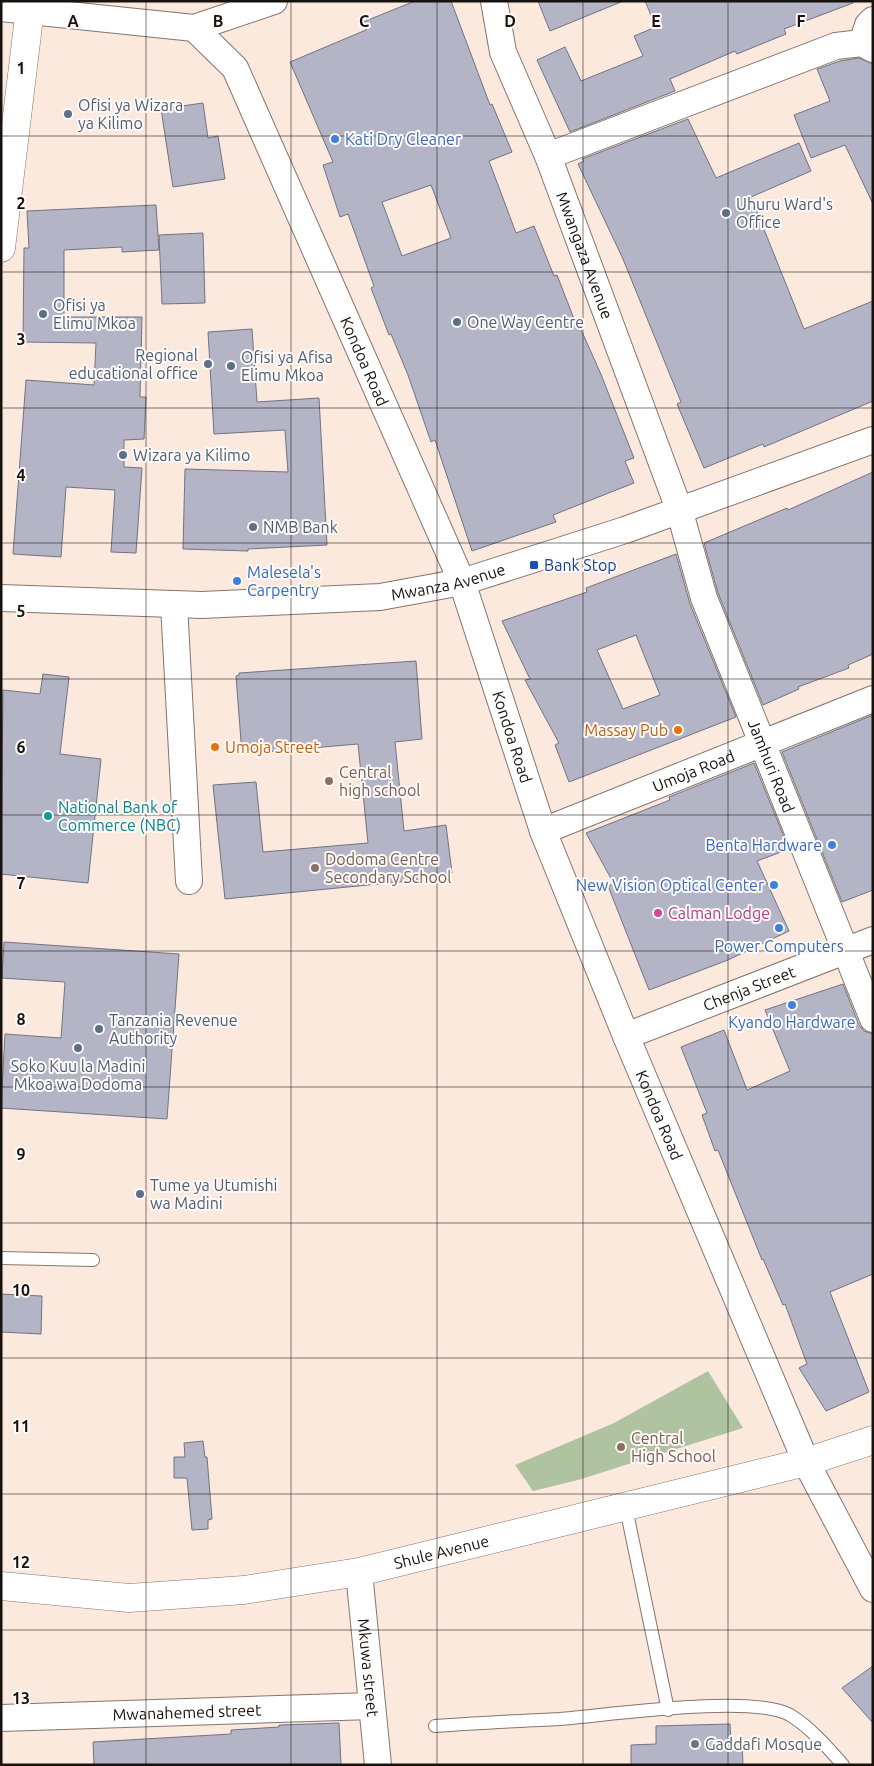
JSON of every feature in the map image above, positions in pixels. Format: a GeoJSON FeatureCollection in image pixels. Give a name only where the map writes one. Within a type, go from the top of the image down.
{"type":"FeatureCollection","features":[{"type":"Feature","properties":{"kind":"main road"},"geometry":{"type":"LineString","coordinates":[[1,248],[31,6]]}},
{"type":"Feature","properties":{"kind":"main road","name":"Shule Avenue"},"geometry":{"type":"LineString","coordinates":[[1,1586],[129,1598],[244,1590],[359,1572],[626,1508],[806,1462],[873,1440]]}},
{"type":"Feature","properties":{"kind":"street"},"geometry":{"type":"LineString","coordinates":[[1,8],[31,6],[194,28],[274,1]]}},
{"type":"Feature","properties":{"kind":"street","name":"Mwangaza Avenue"},"geometry":{"type":"LineString","coordinates":[[494,1],[503,52],[548,156],[679,509]]}},
{"type":"Feature","properties":{"kind":"street","name":"Kondoa Road"},"geometry":{"type":"LineString","coordinates":[[194,28],[235,68],[462,582],[544,831],[626,1036],[806,1462]]}},
{"type":"Feature","properties":{"kind":"street"},"geometry":{"type":"LineString","coordinates":[[548,156],[836,46],[869,37]]}},
{"type":"Feature","properties":{"kind":"street","name":"Mwanza Avenue"},"geometry":{"type":"LineString","coordinates":[[1,598],[174,604],[380,597],[462,582],[625,530],[873,440]]}},
{"type":"Feature","properties":{"kind":"street","name":"Jamhuri Road"},"geometry":{"type":"LineString","coordinates":[[679,509],[704,598],[873,1019]]}},
{"type":"Feature","properties":{"kind":"street"},"geometry":{"type":"LineString","coordinates":[[174,604],[189,881]]}},
{"type":"Feature","properties":{"kind":"street","name":"Umoja Road"},"geometry":{"type":"LineString","coordinates":[[544,831],[873,699]]}},
{"type":"Feature","properties":{"kind":"street","name":"Chenja Street"},"geometry":{"type":"LineString","coordinates":[[626,1036],[873,940]]}},
{"type":"Feature","properties":{"kind":"street"},"geometry":{"type":"LineString","coordinates":[[806,1462],[873,1589]]}},
{"type":"Feature","properties":{"kind":"street","name":"Mkuwa street"},"geometry":{"type":"LineString","coordinates":[[359,1572],[378,1765]]}},
{"type":"Feature","properties":{"kind":"street","name":"Mwanahemed street"},"geometry":{"type":"LineString","coordinates":[[1,1718],[372,1706]]}},
{"type":"Feature","properties":{"kind":"lane"},"geometry":{"type":"LineString","coordinates":[[1,1258],[93,1260]]}},
{"type":"Feature","properties":{"kind":"lane"},"geometry":{"type":"LineString","coordinates":[[626,1508],[668,1710]]}},
{"type":"Feature","properties":{"kind":"lane"},"geometry":{"type":"LineString","coordinates":[[435,1726],[710,1706],[756,1707],[790,1715],[824,1744],[843,1765]]}},
{"type":"Feature","properties":{"kind":"green space","name":"Central High School"},"geometry":{"type":"Polygon","coordinates":[[[708,1371],[743,1428],[578,1480],[533,1491],[515,1465],[614,1423],[708,1371]]]}},
{"type":"Feature","properties":{"kind":"building"},"geometry":{"type":"Polygon","coordinates":[[[415,1],[451,1],[490,105],[492,104],[512,152],[489,161],[516,233],[534,226],[554,276],[557,275],[576,324],[578,323],[600,372],[634,458],[625,461],[634,483],[553,515],[556,522],[472,551],[435,440],[431,442],[408,375],[391,334],[389,335],[371,288],[374,286],[348,214],[340,217],[323,165],[333,162],[290,62],[366,30],[363,22],[415,1]],[[431,185],[382,202],[402,256],[451,238],[431,185]]]}},
{"type":"Feature","properties":{"kind":"building"},"geometry":{"type":"Polygon","coordinates":[[[538,1],[621,1],[621,2],[550,31],[538,1]]]}},
{"type":"Feature","properties":{"kind":"building"},"geometry":{"type":"Polygon","coordinates":[[[645,1],[853,1],[853,3],[784,29],[786,34],[737,54],[735,51],[670,79],[675,91],[570,132],[537,60],[565,47],[581,81],[643,56],[634,36],[656,27],[645,1]]]}},
{"type":"Feature","properties":{"kind":"building"},"geometry":{"type":"Polygon","coordinates":[[[859,58],[873,64],[873,204],[845,145],[811,158],[794,115],[830,101],[817,69],[840,61],[859,58]]]}},
{"type":"Feature","properties":{"kind":"building"},"geometry":{"type":"Polygon","coordinates":[[[203,103],[208,138],[218,136],[225,179],[173,187],[161,109],[203,103]]]}},
{"type":"Feature","properties":{"kind":"building"},"geometry":{"type":"Polygon","coordinates":[[[688,119],[716,178],[799,143],[811,171],[751,197],[804,329],[873,301],[873,401],[764,447],[763,444],[704,468],[677,404],[681,402],[623,259],[578,164],[584,161],[582,159],[688,119]]]}},
{"type":"Feature","properties":{"kind":"building"},"geometry":{"type":"Polygon","coordinates":[[[156,205],[159,250],[122,252],[122,247],[64,250],[64,317],[142,317],[140,397],[146,397],[144,439],[124,440],[124,467],[142,468],[136,553],[111,552],[115,490],[66,487],[61,557],[13,554],[26,380],[94,385],[96,343],[23,342],[24,248],[29,248],[27,211],[156,205]]]}},
{"type":"Feature","properties":{"kind":"building"},"geometry":{"type":"Polygon","coordinates":[[[203,233],[205,303],[162,304],[159,235],[203,233]]]}},
{"type":"Feature","properties":{"kind":"building"},"geometry":{"type":"Polygon","coordinates":[[[252,329],[257,402],[319,398],[327,545],[248,549],[248,551],[183,549],[185,469],[288,472],[285,430],[214,434],[208,332],[252,329]]]}},
{"type":"Feature","properties":{"kind":"building"},"geometry":{"type":"Polygon","coordinates":[[[873,472],[873,654],[848,665],[849,668],[798,687],[799,689],[763,705],[718,593],[704,543],[787,508],[788,510],[873,472]]]}},
{"type":"Feature","properties":{"kind":"building"},"geometry":{"type":"Polygon","coordinates":[[[676,554],[690,604],[736,717],[569,782],[555,745],[559,743],[525,680],[530,679],[502,621],[587,592],[586,588],[676,554]],[[636,635],[597,650],[623,709],[660,695],[636,635]]]}},
{"type":"Feature","properties":{"kind":"building"},"geometry":{"type":"Polygon","coordinates":[[[416,661],[422,739],[395,742],[404,831],[446,825],[452,873],[409,881],[225,899],[213,785],[256,782],[263,852],[368,843],[358,744],[242,754],[236,676],[239,673],[416,661]]]}},
{"type":"Feature","properties":{"kind":"building","name":"National Bank of Commerce (NBC)"},"geometry":{"type":"Polygon","coordinates":[[[43,674],[69,677],[60,754],[101,759],[88,883],[1,874],[3,690],[40,694],[43,674]]]}},
{"type":"Feature","properties":{"kind":"building"},"geometry":{"type":"Polygon","coordinates":[[[873,715],[873,890],[842,902],[782,752],[873,715]]]}},
{"type":"Feature","properties":{"kind":"building"},"geometry":{"type":"Polygon","coordinates":[[[754,763],[789,849],[757,861],[789,931],[728,960],[649,990],[608,886],[614,884],[586,833],[670,800],[669,797],[754,763]]]}},
{"type":"Feature","properties":{"kind":"building"},"geometry":{"type":"Polygon","coordinates":[[[4,942],[179,954],[167,1119],[1,1108],[5,1034],[61,1038],[65,982],[2,978],[4,942]]]}},
{"type":"Feature","properties":{"kind":"building"},"geometry":{"type":"Polygon","coordinates":[[[843,984],[859,1025],[864,1031],[873,1034],[873,1274],[830,1292],[869,1392],[826,1411],[799,1368],[807,1364],[785,1304],[783,1305],[762,1260],[718,1150],[715,1151],[702,1115],[707,1113],[681,1047],[724,1030],[747,1090],[790,1071],[765,1010],[843,984]]]}},
{"type":"Feature","properties":{"kind":"building"},"geometry":{"type":"Polygon","coordinates":[[[1,1294],[42,1296],[41,1334],[1,1332],[1,1294]]]}},
{"type":"Feature","properties":{"kind":"building"},"geometry":{"type":"Polygon","coordinates":[[[203,1441],[205,1457],[207,1457],[212,1519],[208,1520],[208,1529],[192,1530],[187,1478],[174,1478],[174,1457],[185,1457],[184,1443],[203,1441]]]}},
{"type":"Feature","properties":{"kind":"building"},"geometry":{"type":"Polygon","coordinates":[[[873,1666],[873,1723],[842,1688],[873,1666]]]}},
{"type":"Feature","properties":{"kind":"building"},"geometry":{"type":"Polygon","coordinates":[[[339,1723],[341,1765],[94,1765],[93,1742],[231,1734],[231,1730],[279,1727],[279,1725],[339,1723]]]}},
{"type":"Feature","properties":{"kind":"building","name":"Gaddafi Mosque"},"geometry":{"type":"Polygon","coordinates":[[[730,1724],[731,1742],[742,1742],[743,1765],[631,1765],[631,1745],[656,1744],[656,1726],[730,1724]]]}},
{"type":"Feature","properties":{"kind":"place","name":"Ofisi ya Wizara ya Kilimo"},"geometry":{"type":"Point","coordinates":[68,114]}},
{"type":"Feature","properties":{"kind":"place","name":"Kati Dry Cleaner"},"geometry":{"type":"Point","coordinates":[335,139]}},
{"type":"Feature","properties":{"kind":"place","name":"Uhuru Ward's Office"},"geometry":{"type":"Point","coordinates":[726,213]}},
{"type":"Feature","properties":{"kind":"place","name":"Ofisi ya Elimu Mkoa"},"geometry":{"type":"Point","coordinates":[43,314]}},
{"type":"Feature","properties":{"kind":"place","name":"One Way Centre"},"geometry":{"type":"Point","coordinates":[457,322]}},
{"type":"Feature","properties":{"kind":"place","name":"Regional educational office"},"geometry":{"type":"Point","coordinates":[208,364]}},
{"type":"Feature","properties":{"kind":"place","name":"Ofisi ya Afisa Elimu Mkoa"},"geometry":{"type":"Point","coordinates":[231,366]}},
{"type":"Feature","properties":{"kind":"place","name":"Wizara ya Kilimo"},"geometry":{"type":"Point","coordinates":[123,455]}},
{"type":"Feature","properties":{"kind":"place","name":"NMB Bank"},"geometry":{"type":"Point","coordinates":[253,527]}},
{"type":"Feature","properties":{"kind":"place","name":"Bank Stop"},"geometry":{"type":"Point","coordinates":[534,565]}},
{"type":"Feature","properties":{"kind":"place","name":"Malesela's Carpentry"},"geometry":{"type":"Point","coordinates":[237,581]}},
{"type":"Feature","properties":{"kind":"place","name":"Massay Pub"},"geometry":{"type":"Point","coordinates":[678,730]}},
{"type":"Feature","properties":{"kind":"place","name":"Umoja Street"},"geometry":{"type":"Point","coordinates":[215,747]}},
{"type":"Feature","properties":{"kind":"place","name":"Central high school"},"geometry":{"type":"Point","coordinates":[329,781]}},
{"type":"Feature","properties":{"kind":"place","name":"National Bank of Commerce (NBC)"},"geometry":{"type":"Point","coordinates":[48,816]}},
{"type":"Feature","properties":{"kind":"place","name":"Benta Hardware"},"geometry":{"type":"Point","coordinates":[832,845]}},
{"type":"Feature","properties":{"kind":"place","name":"Dodoma Centre Secondary School"},"geometry":{"type":"Point","coordinates":[315,868]}},
{"type":"Feature","properties":{"kind":"place","name":"New Vision Optical Center"},"geometry":{"type":"Point","coordinates":[774,885]}},
{"type":"Feature","properties":{"kind":"place","name":"Calman Lodge"},"geometry":{"type":"Point","coordinates":[658,913]}},
{"type":"Feature","properties":{"kind":"place","name":"Power Computers"},"geometry":{"type":"Point","coordinates":[779,928]}},
{"type":"Feature","properties":{"kind":"place","name":"Kyando Hardware"},"geometry":{"type":"Point","coordinates":[792,1005]}},
{"type":"Feature","properties":{"kind":"place","name":"Tanzania Revenue Authority"},"geometry":{"type":"Point","coordinates":[99,1029]}},
{"type":"Feature","properties":{"kind":"place","name":"Soko Kuu la Madini Mkoa wa Dodoma"},"geometry":{"type":"Point","coordinates":[78,1048]}},
{"type":"Feature","properties":{"kind":"place","name":"Tume ya Utumishi wa Madini"},"geometry":{"type":"Point","coordinates":[140,1194]}},
{"type":"Feature","properties":{"kind":"place","name":"Central High School"},"geometry":{"type":"Point","coordinates":[621,1447]}},
{"type":"Feature","properties":{"kind":"place","name":"Gaddafi Mosque"},"geometry":{"type":"Point","coordinates":[695,1744]}}]}
